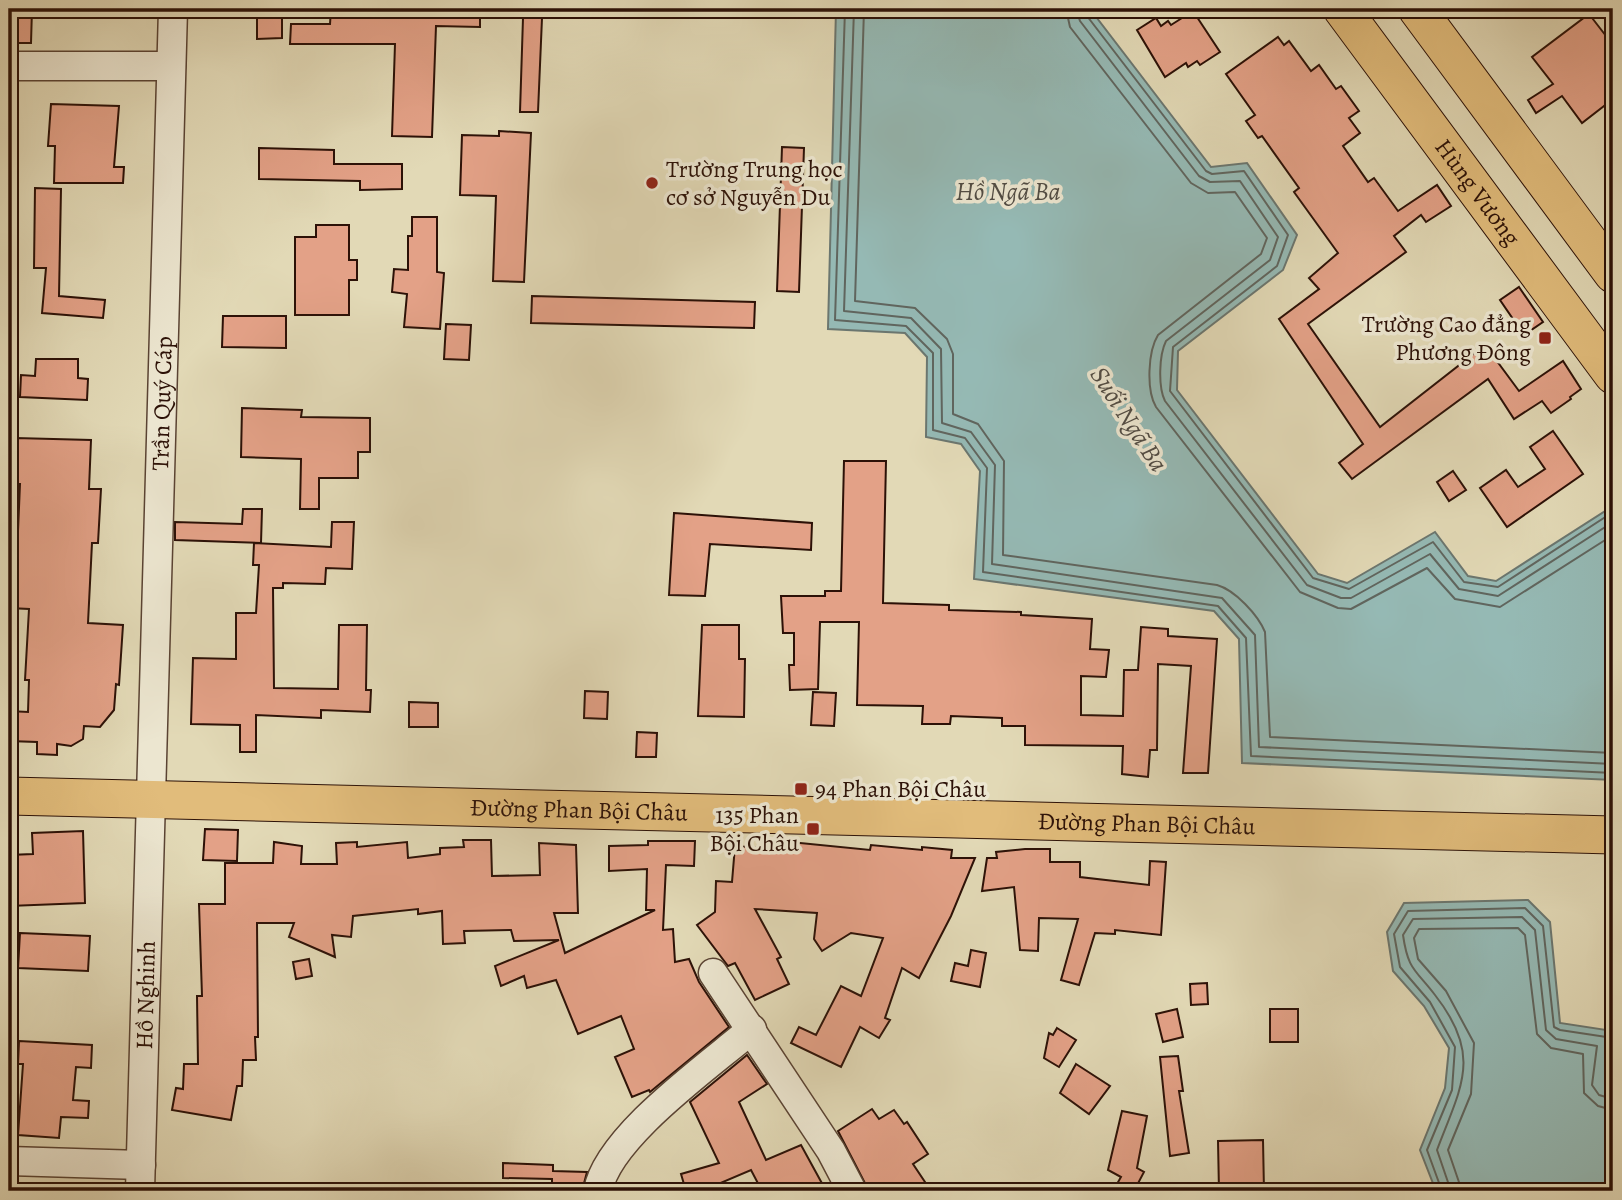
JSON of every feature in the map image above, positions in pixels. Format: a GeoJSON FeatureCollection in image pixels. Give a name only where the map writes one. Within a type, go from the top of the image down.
{"type":"FeatureCollection","features":[{"type":"Feature","properties":{"kind":"main road","name":"Hùng Vương"},"geometry":{"type":"LineString","coordinates":[[1342,9],[1613,375]]}},
{"type":"Feature","properties":{"kind":"main road"},"geometry":{"type":"LineString","coordinates":[[1421,10],[1613,274]]}},
{"type":"Feature","properties":{"kind":"main road","name":"Đường Phan Bội Châu"},"geometry":{"type":"LineString","coordinates":[[9,796],[153,797],[1613,835]]}},
{"type":"Feature","properties":{"kind":"street","name":"Trần Quý Cáp"},"geometry":{"type":"LineString","coordinates":[[153,797],[173,9]]}},
{"type":"Feature","properties":{"kind":"street"},"geometry":{"type":"LineString","coordinates":[[9,66],[171,66]]}},
{"type":"Feature","properties":{"kind":"street","name":"Hồ Nghinh"},"geometry":{"type":"LineString","coordinates":[[140,1178],[153,797]]}},
{"type":"Feature","properties":{"kind":"street"},"geometry":{"type":"LineString","coordinates":[[713,973],[831,1151],[852,1191]]}},
{"type":"Feature","properties":{"kind":"street"},"geometry":{"type":"LineString","coordinates":[[598,1191],[615,1155],[632,1132],[752,1029]]}},
{"type":"Feature","properties":{"kind":"street"},"geometry":{"type":"LineString","coordinates":[[9,1161],[140,1178]]}},
{"type":"Feature","properties":{"kind":"water","name":"Hồ Ngã Ba"},"geometry":{"type":"Polygon","coordinates":[[[836,9],[1090,9],[1211,167],[1247,163],[1297,235],[1283,270],[1178,351],[1177,390],[1318,574],[1347,583],[1435,532],[1468,576],[1496,581],[1613,506],[1613,780],[1242,763],[1239,639],[1214,611],[974,579],[980,471],[961,444],[926,437],[927,357],[905,333],[828,329],[836,9]]]}},
{"type":"Feature","properties":{"kind":"water"},"geometry":{"type":"Polygon","coordinates":[[[1528,900],[1550,922],[1560,1023],[1613,1031],[1608,1081],[1613,1085],[1613,1191],[1436,1191],[1420,1150],[1445,1088],[1449,1048],[1424,1006],[1393,971],[1387,932],[1404,903],[1528,900]]]}},
{"type":"Feature","properties":{"kind":"building"},"geometry":{"type":"Polygon","coordinates":[[[9,9],[32,9],[31,43],[9,43],[9,9]]]}},
{"type":"Feature","properties":{"kind":"building"},"geometry":{"type":"Polygon","coordinates":[[[331,9],[480,9],[480,27],[436,26],[432,137],[392,136],[395,44],[290,44],[291,24],[330,24],[331,9]]]}},
{"type":"Feature","properties":{"kind":"building"},"geometry":{"type":"Polygon","coordinates":[[[1193,11],[1220,52],[1200,65],[1197,61],[1188,67],[1186,63],[1165,77],[1137,30],[1156,18],[1161,26],[1168,21],[1171,25],[1193,11]]]}},
{"type":"Feature","properties":{"kind":"building"},"geometry":{"type":"Polygon","coordinates":[[[1589,14],[1613,45],[1613,99],[1582,123],[1562,96],[1536,113],[1528,100],[1553,84],[1532,57],[1589,14]]]}},
{"type":"Feature","properties":{"kind":"building"},"geometry":{"type":"Polygon","coordinates":[[[257,17],[282,17],[282,38],[257,39],[257,17]]]}},
{"type":"Feature","properties":{"kind":"building"},"geometry":{"type":"Polygon","coordinates":[[[523,18],[542,18],[538,112],[520,112],[523,18]]]}},
{"type":"Feature","properties":{"kind":"building"},"geometry":{"type":"Polygon","coordinates":[[[1278,37],[1284,45],[1289,41],[1311,71],[1319,65],[1336,89],[1341,86],[1359,111],[1349,118],[1360,133],[1343,146],[1368,182],[1374,178],[1398,211],[1437,185],[1451,206],[1426,222],[1421,215],[1394,236],[1406,252],[1308,324],[1380,427],[1485,345],[1519,391],[1563,361],[1581,389],[1570,397],[1571,399],[1551,413],[1542,401],[1514,419],[1488,379],[1352,479],[1339,463],[1363,444],[1279,319],[1319,289],[1309,278],[1338,253],[1294,192],[1299,188],[1262,136],[1258,138],[1246,121],[1255,115],[1226,74],[1278,37]]]}},
{"type":"Feature","properties":{"kind":"building"},"geometry":{"type":"Polygon","coordinates":[[[51,104],[119,106],[114,167],[124,167],[123,183],[54,183],[55,146],[48,146],[51,104]]]}},
{"type":"Feature","properties":{"kind":"building"},"geometry":{"type":"Polygon","coordinates":[[[499,131],[531,133],[524,282],[493,281],[496,196],[460,195],[462,135],[499,136],[499,131]]]}},
{"type":"Feature","properties":{"kind":"building"},"geometry":{"type":"Polygon","coordinates":[[[782,147],[804,148],[799,292],[777,291],[782,147]]]}},
{"type":"Feature","properties":{"kind":"building"},"geometry":{"type":"Polygon","coordinates":[[[259,148],[334,150],[334,164],[402,164],[402,189],[360,190],[360,181],[259,179],[259,148]]]}},
{"type":"Feature","properties":{"kind":"building"},"geometry":{"type":"Polygon","coordinates":[[[35,188],[61,189],[59,296],[105,300],[103,318],[42,313],[46,268],[34,268],[35,188]]]}},
{"type":"Feature","properties":{"kind":"building"},"geometry":{"type":"Polygon","coordinates":[[[412,217],[437,217],[437,272],[444,273],[440,329],[404,327],[407,294],[392,292],[394,269],[408,270],[408,236],[412,236],[412,217]]]}},
{"type":"Feature","properties":{"kind":"building"},"geometry":{"type":"Polygon","coordinates":[[[316,225],[349,225],[349,260],[357,260],[357,280],[349,280],[349,315],[295,315],[295,237],[316,237],[316,225]]]}},
{"type":"Feature","properties":{"kind":"building"},"geometry":{"type":"Polygon","coordinates":[[[1519,287],[1543,322],[1524,335],[1500,300],[1519,287]]]}},
{"type":"Feature","properties":{"kind":"building"},"geometry":{"type":"Polygon","coordinates":[[[532,296],[755,302],[754,328],[531,323],[532,296]]]}},
{"type":"Feature","properties":{"kind":"building"},"geometry":{"type":"Polygon","coordinates":[[[223,316],[286,316],[286,348],[222,347],[223,316]]]}},
{"type":"Feature","properties":{"kind":"building"},"geometry":{"type":"Polygon","coordinates":[[[446,324],[471,325],[469,360],[444,359],[446,324]]]}},
{"type":"Feature","properties":{"kind":"building"},"geometry":{"type":"Polygon","coordinates":[[[36,359],[78,359],[78,378],[88,379],[87,400],[20,397],[21,375],[35,376],[36,359]]]}},
{"type":"Feature","properties":{"kind":"building"},"geometry":{"type":"Polygon","coordinates":[[[242,408],[302,410],[301,417],[370,418],[370,452],[358,452],[358,478],[319,478],[319,509],[300,509],[301,459],[241,457],[242,408]]]}},
{"type":"Feature","properties":{"kind":"building"},"geometry":{"type":"Polygon","coordinates":[[[1553,431],[1583,474],[1507,527],[1480,488],[1506,470],[1518,487],[1545,469],[1530,447],[1553,431]]]}},
{"type":"Feature","properties":{"kind":"building"},"geometry":{"type":"Polygon","coordinates":[[[15,438],[91,440],[89,489],[101,489],[98,543],[92,543],[88,623],[123,625],[119,685],[116,684],[114,710],[100,727],[84,726],[83,739],[71,746],[57,744],[57,755],[37,754],[37,742],[9,741],[9,711],[28,712],[29,680],[25,680],[29,609],[9,608],[9,531],[18,531],[20,484],[9,484],[9,465],[14,465],[15,438]]]}},
{"type":"Feature","properties":{"kind":"building"},"geometry":{"type":"Polygon","coordinates":[[[844,461],[886,461],[883,603],[949,605],[949,610],[1021,612],[1021,615],[1092,619],[1090,649],[1109,650],[1106,677],[1081,676],[1081,715],[1123,716],[1124,670],[1138,670],[1141,627],[1168,629],[1168,636],[1217,639],[1208,773],[1183,773],[1191,666],[1158,664],[1157,750],[1150,750],[1148,777],[1122,774],[1123,746],[1025,745],[1025,726],[1002,726],[1002,718],[951,716],[950,724],[922,724],[923,706],[857,705],[859,622],[820,622],[818,689],[790,690],[789,665],[794,665],[794,633],[783,633],[781,596],[825,596],[825,591],[841,591],[844,461]]]}},
{"type":"Feature","properties":{"kind":"building"},"geometry":{"type":"Polygon","coordinates":[[[1453,471],[1466,490],[1449,501],[1437,482],[1453,471]]]}},
{"type":"Feature","properties":{"kind":"building"},"geometry":{"type":"Polygon","coordinates":[[[243,509],[262,509],[261,543],[175,540],[175,522],[242,524],[243,509]]]}},
{"type":"Feature","properties":{"kind":"building"},"geometry":{"type":"Polygon","coordinates":[[[674,513],[812,523],[811,550],[710,544],[705,596],[669,595],[674,513]]]}},
{"type":"Feature","properties":{"kind":"building"},"geometry":{"type":"Polygon","coordinates":[[[332,522],[354,522],[352,569],[326,568],[325,584],[283,583],[283,588],[273,588],[274,688],[338,689],[339,625],[367,625],[366,690],[371,690],[370,712],[321,710],[321,718],[256,715],[256,752],[240,752],[240,725],[191,724],[193,658],[236,659],[236,613],[256,613],[259,565],[253,565],[254,543],[331,547],[332,522]]]}},
{"type":"Feature","properties":{"kind":"building"},"geometry":{"type":"Polygon","coordinates":[[[702,625],[739,625],[739,659],[745,659],[744,717],[698,716],[702,625]]]}},
{"type":"Feature","properties":{"kind":"building"},"geometry":{"type":"Polygon","coordinates":[[[585,691],[608,692],[607,719],[584,718],[585,691]]]}},
{"type":"Feature","properties":{"kind":"building"},"geometry":{"type":"Polygon","coordinates":[[[813,692],[836,693],[834,726],[811,725],[813,692]]]}},
{"type":"Feature","properties":{"kind":"building"},"geometry":{"type":"Polygon","coordinates":[[[409,702],[438,703],[438,727],[409,727],[409,702]]]}},
{"type":"Feature","properties":{"kind":"building"},"geometry":{"type":"Polygon","coordinates":[[[637,732],[657,733],[656,757],[636,757],[637,732]]]}},
{"type":"Feature","properties":{"kind":"building"},"geometry":{"type":"Polygon","coordinates":[[[205,829],[238,830],[237,861],[203,860],[205,829]]]}},
{"type":"Feature","properties":{"kind":"building"},"geometry":{"type":"Polygon","coordinates":[[[83,831],[85,903],[9,906],[9,855],[33,854],[32,833],[83,831]]]}},
{"type":"Feature","properties":{"kind":"building"},"geometry":{"type":"Polygon","coordinates":[[[463,840],[491,840],[492,876],[540,875],[539,843],[576,845],[578,913],[554,913],[565,953],[655,910],[646,910],[647,869],[609,871],[609,846],[648,845],[648,841],[695,841],[694,866],[666,865],[663,930],[673,929],[675,962],[689,959],[699,982],[729,1027],[650,1092],[649,1090],[632,1097],[615,1057],[634,1049],[621,1016],[578,1034],[556,980],[527,988],[524,976],[501,986],[495,966],[559,940],[514,941],[511,930],[464,931],[465,943],[443,944],[442,911],[418,914],[418,909],[353,916],[351,937],[332,935],[335,957],[289,937],[294,923],[257,923],[256,1060],[243,1060],[242,1086],[237,1086],[231,1120],[172,1110],[176,1088],[183,1089],[184,1064],[198,1064],[197,996],[202,996],[199,904],[225,904],[225,863],[273,863],[274,842],[302,846],[301,864],[337,864],[336,843],[357,842],[357,847],[407,842],[408,858],[440,854],[440,848],[464,847],[463,840]]]}},
{"type":"Feature","properties":{"kind":"building"},"geometry":{"type":"Polygon","coordinates":[[[780,841],[870,850],[871,845],[922,850],[922,847],[952,850],[951,858],[975,858],[951,916],[919,978],[902,968],[885,1018],[890,1020],[879,1038],[860,1027],[841,1067],[791,1043],[799,1027],[816,1035],[841,986],[861,996],[883,938],[851,933],[822,951],[814,939],[817,913],[755,909],[781,957],[777,959],[789,984],[755,1000],[735,963],[728,966],[697,925],[715,912],[716,881],[732,882],[735,846],[779,849],[780,841]]]}},
{"type":"Feature","properties":{"kind":"building"},"geometry":{"type":"Polygon","coordinates":[[[1050,849],[1050,862],[1080,862],[1080,877],[1149,885],[1150,861],[1166,862],[1161,935],[1115,930],[1115,934],[1095,933],[1079,985],[1061,980],[1078,919],[1039,918],[1038,951],[1020,950],[1014,887],[982,891],[987,858],[997,858],[996,852],[1050,849]]]}},
{"type":"Feature","properties":{"kind":"building"},"geometry":{"type":"Polygon","coordinates":[[[20,933],[90,936],[88,971],[18,968],[20,933]]]}},
{"type":"Feature","properties":{"kind":"building"},"geometry":{"type":"Polygon","coordinates":[[[971,950],[986,953],[980,987],[951,981],[955,963],[968,966],[971,950]]]}},
{"type":"Feature","properties":{"kind":"building"},"geometry":{"type":"Polygon","coordinates":[[[309,959],[312,976],[296,979],[293,962],[309,959]]]}},
{"type":"Feature","properties":{"kind":"building"},"geometry":{"type":"Polygon","coordinates":[[[1207,983],[1208,1004],[1191,1005],[1190,984],[1207,983]]]}},
{"type":"Feature","properties":{"kind":"building"},"geometry":{"type":"Polygon","coordinates":[[[1177,1009],[1183,1037],[1163,1042],[1156,1014],[1177,1009]]]}},
{"type":"Feature","properties":{"kind":"building"},"geometry":{"type":"Polygon","coordinates":[[[1270,1009],[1298,1009],[1298,1042],[1270,1042],[1270,1009]]]}},
{"type":"Feature","properties":{"kind":"building"},"geometry":{"type":"Polygon","coordinates":[[[1057,1028],[1076,1040],[1059,1067],[1044,1058],[1049,1033],[1053,1035],[1057,1028]]]}},
{"type":"Feature","properties":{"kind":"building"},"geometry":{"type":"Polygon","coordinates":[[[19,1041],[92,1045],[91,1068],[76,1067],[73,1100],[89,1101],[88,1118],[61,1117],[59,1138],[18,1135],[23,1064],[18,1064],[19,1041]]]}},
{"type":"Feature","properties":{"kind":"building"},"geometry":{"type":"Polygon","coordinates":[[[747,1055],[767,1084],[739,1102],[766,1160],[801,1145],[824,1187],[830,1185],[833,1191],[762,1191],[751,1170],[718,1184],[720,1191],[686,1191],[681,1174],[719,1163],[690,1102],[747,1055]]]}},
{"type":"Feature","properties":{"kind":"building"},"geometry":{"type":"Polygon","coordinates":[[[1178,1056],[1183,1091],[1179,1091],[1189,1153],[1170,1156],[1160,1057],[1178,1056]]]}},
{"type":"Feature","properties":{"kind":"building"},"geometry":{"type":"Polygon","coordinates":[[[1076,1064],[1110,1086],[1089,1114],[1060,1093],[1076,1064]]]}},
{"type":"Feature","properties":{"kind":"building"},"geometry":{"type":"Polygon","coordinates":[[[872,1109],[879,1119],[894,1110],[904,1124],[907,1122],[928,1154],[913,1164],[931,1191],[869,1191],[838,1131],[872,1109]]]}},
{"type":"Feature","properties":{"kind":"building"},"geometry":{"type":"Polygon","coordinates":[[[1122,1111],[1147,1116],[1137,1168],[1144,1172],[1134,1191],[1113,1191],[1121,1177],[1108,1170],[1122,1111]]]}},
{"type":"Feature","properties":{"kind":"building"},"geometry":{"type":"Polygon","coordinates":[[[1263,1140],[1264,1191],[1219,1191],[1218,1141],[1263,1140]]]}},
{"type":"Feature","properties":{"kind":"building"},"geometry":{"type":"Polygon","coordinates":[[[503,1163],[553,1165],[553,1171],[587,1172],[582,1191],[552,1191],[552,1179],[503,1178],[503,1163]]]}},
{"type":"Feature","properties":{"kind":"place","name":"Trường Trung học cơ sở Nguyễn Du"},"geometry":{"type":"Point","coordinates":[652,183]}},
{"type":"Feature","properties":{"kind":"place","name":"Trường Cao đẳng Phương Đông"},"geometry":{"type":"Point","coordinates":[1545,338]}},
{"type":"Feature","properties":{"kind":"place","name":"94 Phan Bội Châu"},"geometry":{"type":"Point","coordinates":[801,789]}},
{"type":"Feature","properties":{"kind":"place","name":"135 Phan Bội Châu"},"geometry":{"type":"Point","coordinates":[813,829]}},
{"type":"Feature","properties":{"kind":"water label","name":"Suối Ngã Ba"},"geometry":{"type":"Point","coordinates":[1129,419]}}]}
